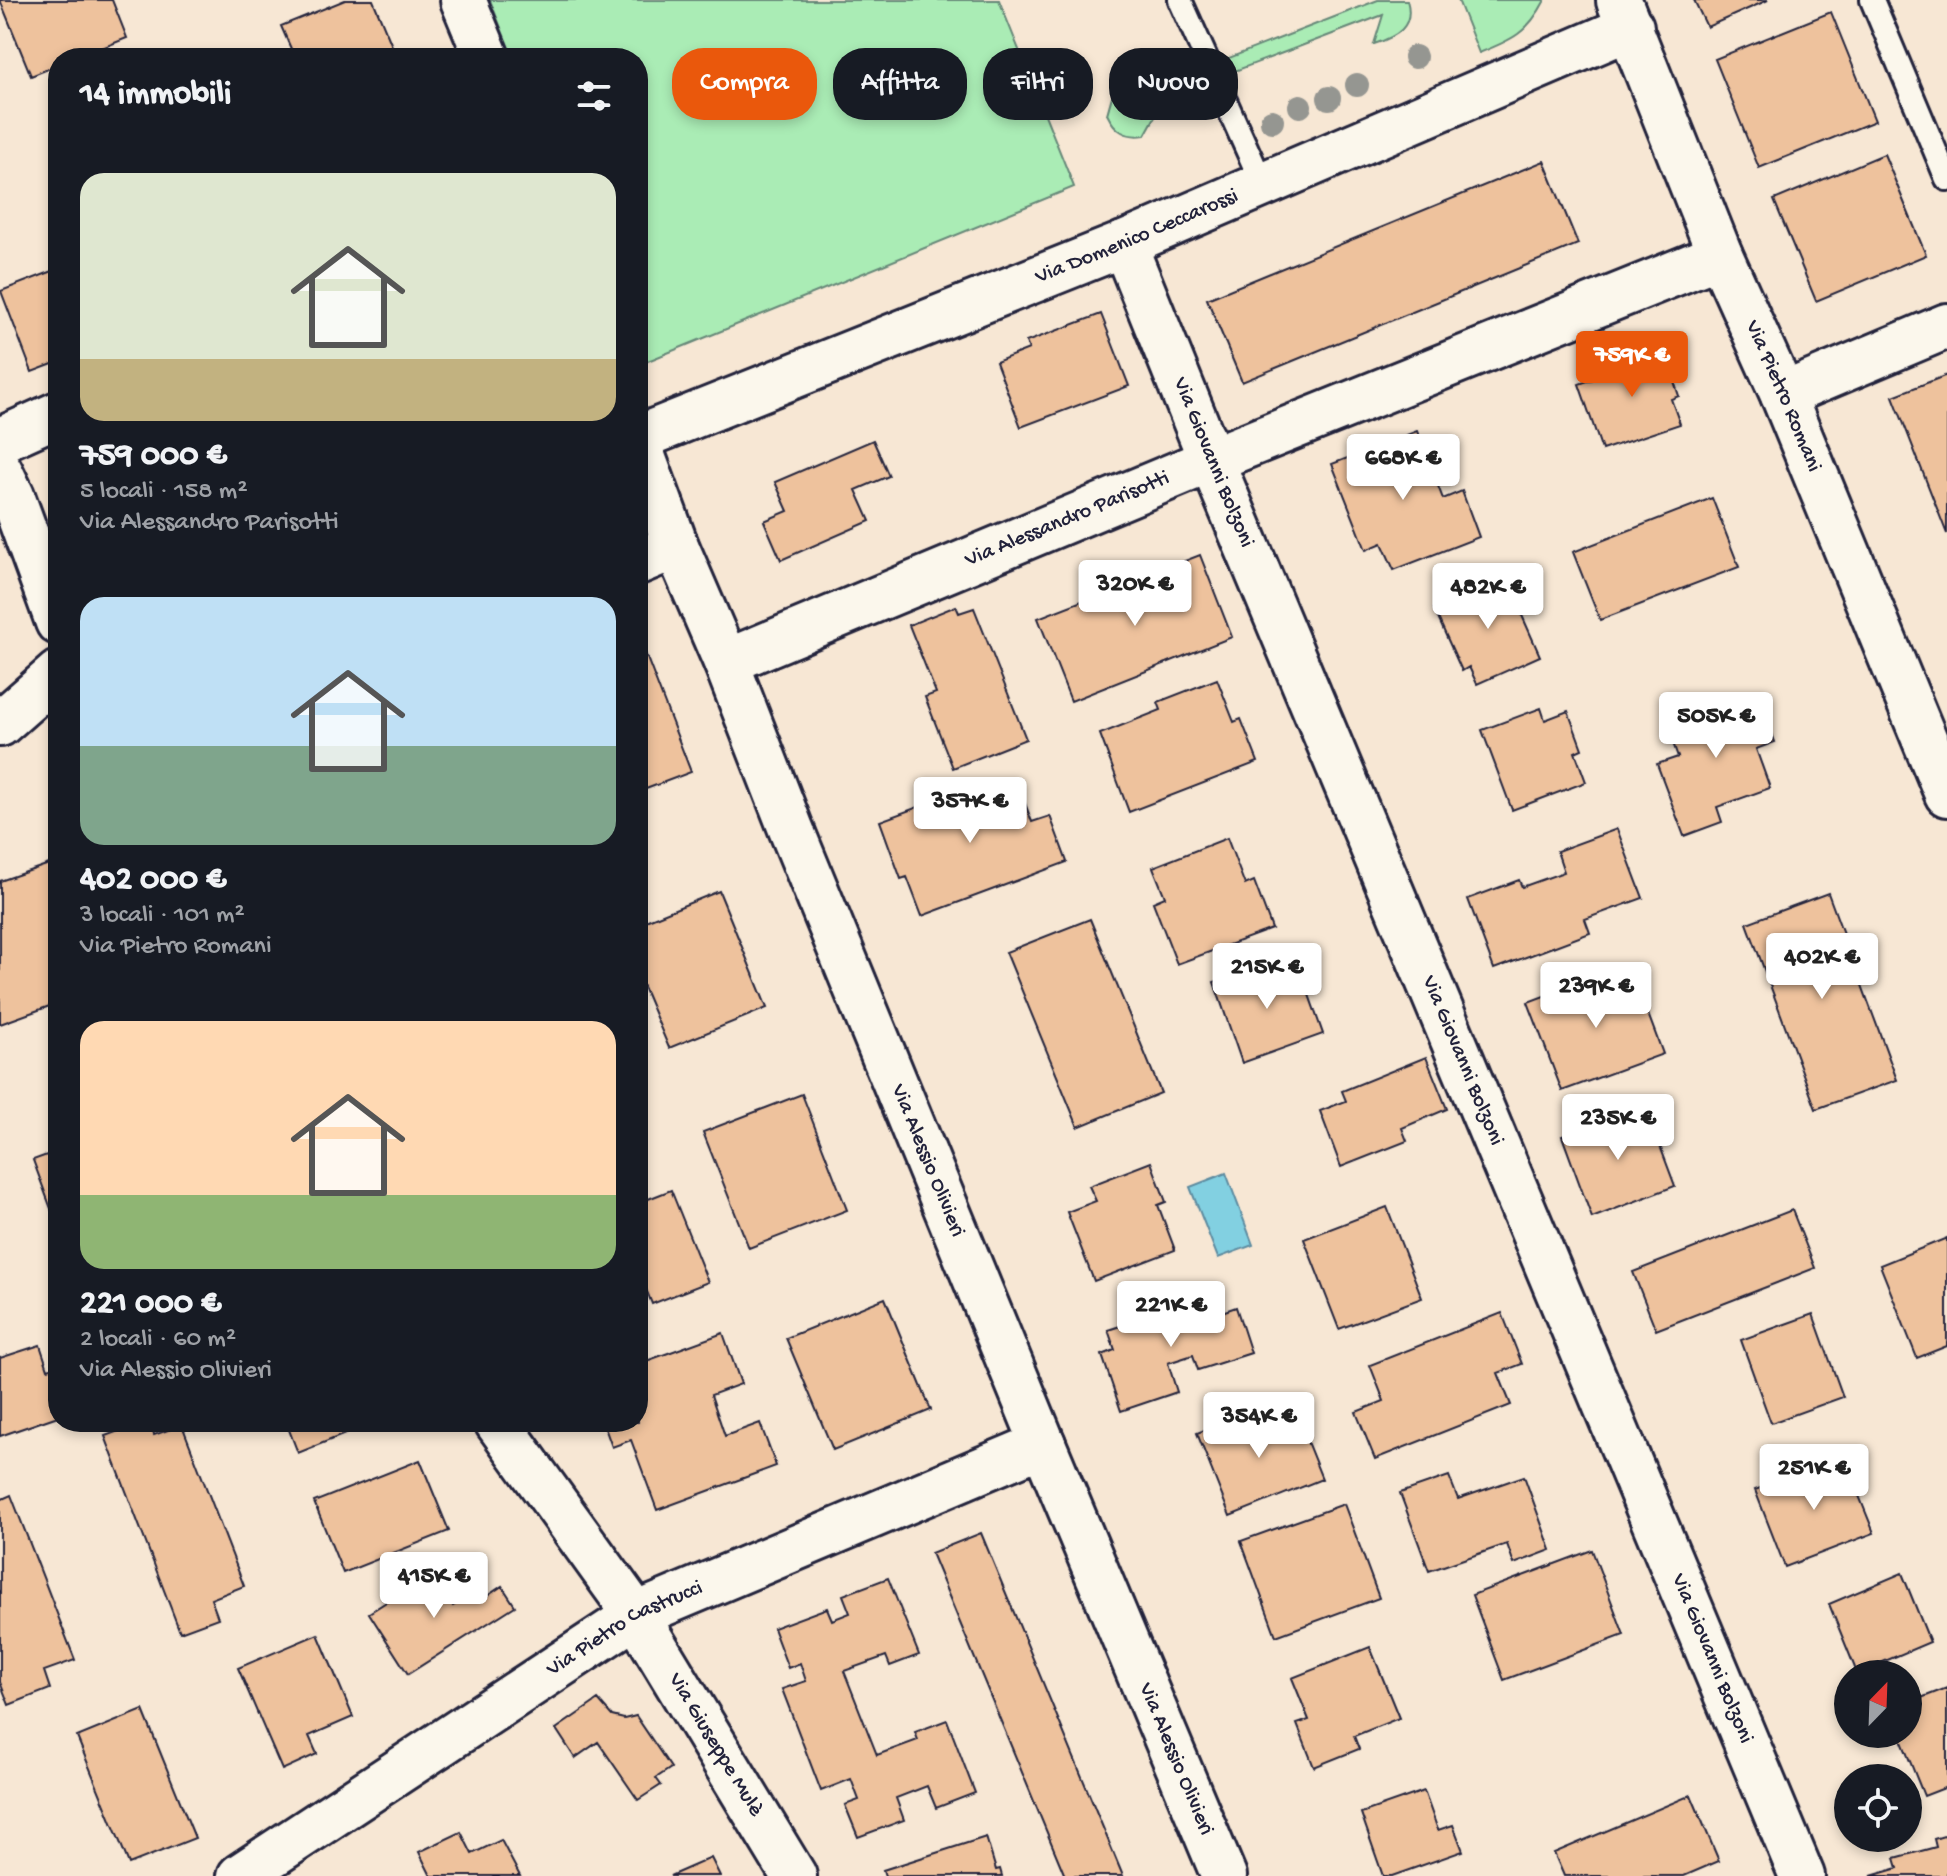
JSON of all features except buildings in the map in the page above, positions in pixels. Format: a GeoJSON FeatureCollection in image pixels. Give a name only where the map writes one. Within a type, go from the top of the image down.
{"type":"FeatureCollection","features":[{"type":"Feature","properties":{"kind":"street"},"geometry":{"type":"LineString","coordinates":[[463,0],[483,48]]}},
{"type":"Feature","properties":{"kind":"street","name":"Via Domenico Ceccarossi"},"geometry":{"type":"LineString","coordinates":[[648,437],[1263,185],[1625,14]]}},
{"type":"Feature","properties":{"kind":"street","name":"Via Pietro Romani"},"geometry":{"type":"LineString","coordinates":[[1625,14],[1720,255],[1783,395],[1947,794]]}},
{"type":"Feature","properties":{"kind":"street","name":"Via Giovanni Bolzoni"},"geometry":{"type":"LineString","coordinates":[[1124,244],[1211,460],[1802,1876]]}},
{"type":"Feature","properties":{"kind":"street","name":"Via Alessandro Parisotti"},"geometry":{"type":"LineString","coordinates":[[726,662],[1211,460],[1720,255]]}},
{"type":"Feature","properties":{"kind":"street"},"geometry":{"type":"LineString","coordinates":[[1783,395],[1947,326]]}},
{"type":"Feature","properties":{"kind":"street"},"geometry":{"type":"LineString","coordinates":[[0,440],[48,418]]}},
{"type":"Feature","properties":{"kind":"street"},"geometry":{"type":"LineString","coordinates":[[0,471],[48,595]]}},
{"type":"Feature","properties":{"kind":"street","name":"Via Alessio Olivieri"},"geometry":{"type":"LineString","coordinates":[[648,500],[657,554],[726,662],[791,829],[1043,1444],[1224,1876]]}},
{"type":"Feature","properties":{"kind":"street"},"geometry":{"type":"LineString","coordinates":[[0,724],[48,682]]}},
{"type":"Feature","properties":{"kind":"street","name":"Via Giuseppe Mulè"},"geometry":{"type":"LineString","coordinates":[[504,1432],[636,1615],[794,1876]]}},
{"type":"Feature","properties":{"kind":"street","name":"Via Pietro Castrucci"},"geometry":{"type":"LineString","coordinates":[[240,1876],[636,1615],[1043,1444]]}},
{"type":"Feature","properties":{"kind":"lane"},"geometry":{"type":"LineString","coordinates":[[1180,0],[1263,185]]}},
{"type":"Feature","properties":{"kind":"lane"},"geometry":{"type":"LineString","coordinates":[[1872,0],[1947,179]]}},
{"type":"Feature","properties":{"kind":"green space"},"geometry":{"type":"Polygon","coordinates":[[[490,0],[999,0],[1018,48],[983,48],[983,120],[1047,120],[1074,187],[648,361],[648,48],[509,48],[490,0]]]}},
{"type":"Feature","properties":{"kind":"green space"},"geometry":{"type":"Polygon","coordinates":[[[1378,0],[1407,0],[1408,17],[1402,30],[1374,44],[1383,15],[1238,70],[1238,55],[1378,0]]]}},
{"type":"Feature","properties":{"kind":"green space"},"geometry":{"type":"Polygon","coordinates":[[[1458,0],[1545,0],[1518,34],[1479,53],[1458,0]]]}},
{"type":"Feature","properties":{"kind":"green space"},"geometry":{"type":"Polygon","coordinates":[[[1111,120],[1153,120],[1145,135],[1122,132],[1111,120]]]}},
{"type":"Feature","properties":{"kind":"water"},"geometry":{"type":"Polygon","coordinates":[[[1226,1173],[1253,1245],[1218,1258],[1190,1187],[1226,1173]]]}}]}
